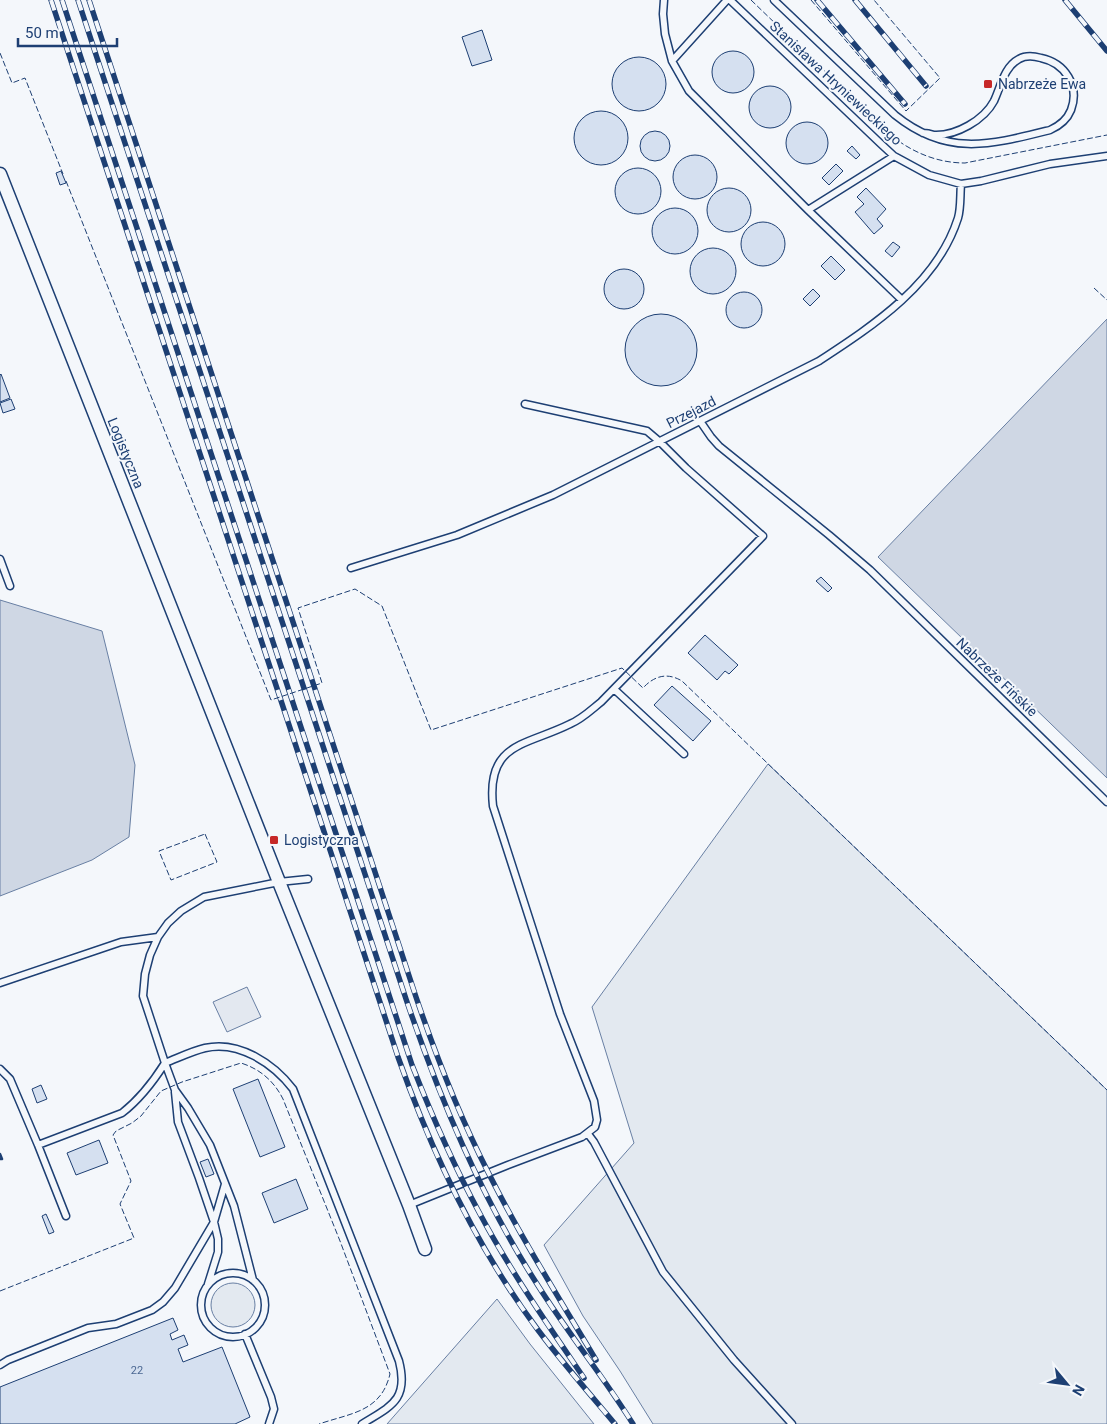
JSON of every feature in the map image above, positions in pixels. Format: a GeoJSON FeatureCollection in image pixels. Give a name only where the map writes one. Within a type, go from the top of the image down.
{"type":"FeatureCollection","features":[{"type":"Feature","properties":{"kind":"street","name":"Logistyczna"},"geometry":{"type":"LineString","coordinates":[[0,174],[425,1249]]}},
{"type":"Feature","properties":{"kind":"lane"},"geometry":{"type":"LineString","coordinates":[[664,0],[665,34],[672,61],[688,91],[902,300]]}},
{"type":"Feature","properties":{"kind":"lane"},"geometry":{"type":"LineString","coordinates":[[672,61],[729,0]]}},
{"type":"Feature","properties":{"kind":"lane","name":"Stanisława Hryniewieckiego"},"geometry":{"type":"LineString","coordinates":[[729,0],[894,156],[929,175],[961,184],[1050,164],[1107,156]]}},
{"type":"Feature","properties":{"kind":"lane"},"geometry":{"type":"LineString","coordinates":[[774,0],[883,106],[903,122],[923,133],[951,143],[997,142],[1050,130],[1062,123],[1070,111],[1074,96],[1071,80],[1062,69],[1051,61],[1036,57],[1022,58],[1009,68],[990,107],[974,123],[932,135],[923,133]]}},
{"type":"Feature","properties":{"kind":"lane"},"geometry":{"type":"LineString","coordinates":[[808,210],[894,156]]}},
{"type":"Feature","properties":{"kind":"lane","name":"Przejazd"},"geometry":{"type":"LineString","coordinates":[[351,568],[457,535],[553,495],[819,361],[902,300],[929,273],[949,241],[959,216],[961,184]]}},
{"type":"Feature","properties":{"kind":"lane"},"geometry":{"type":"LineString","coordinates":[[409,1205],[588,1134],[594,1127],[597,1120],[594,1102],[560,1014],[500,831],[491,791],[493,778],[504,756],[514,748],[530,739],[570,724],[601,702],[763,536],[646,431],[525,404]]}},
{"type":"Feature","properties":{"kind":"lane","name":"Nabrzeże Fińskie"},"geometry":{"type":"LineString","coordinates":[[700,421],[710,437],[719,446],[870,570],[1107,802]]}},
{"type":"Feature","properties":{"kind":"lane"},"geometry":{"type":"LineString","coordinates":[[0,559],[10,586]]}},
{"type":"Feature","properties":{"kind":"lane"},"geometry":{"type":"LineString","coordinates":[[614,689],[684,754]]}},
{"type":"Feature","properties":{"kind":"lane"},"geometry":{"type":"LineString","coordinates":[[253,1280],[234,1206],[226,1184],[210,1145],[175,1090],[165,1063],[142,996],[145,974],[150,955],[158,937],[168,923],[204,896],[279,882],[308,879]]}},
{"type":"Feature","properties":{"kind":"lane"},"geometry":{"type":"LineString","coordinates":[[0,983],[121,942],[158,937]]}},
{"type":"Feature","properties":{"kind":"lane"},"geometry":{"type":"LineString","coordinates":[[38,1145],[122,1113],[146,1090],[165,1063],[206,1048],[237,1049],[270,1066],[293,1089],[403,1375],[403,1383],[396,1400],[362,1424]]}},
{"type":"Feature","properties":{"kind":"lane"},"geometry":{"type":"LineString","coordinates":[[0,1069],[10,1079],[66,1216]]}},
{"type":"Feature","properties":{"kind":"lane"},"geometry":{"type":"LineString","coordinates":[[175,1090],[178,1122],[214,1222],[218,1239],[218,1252],[208,1284],[203,1293],[202,1313],[206,1322],[213,1330],[223,1335],[234,1337],[245,1334],[261,1320],[264,1298],[260,1288],[253,1280],[235,1273],[225,1274],[208,1284]]}},
{"type":"Feature","properties":{"kind":"lane"},"geometry":{"type":"LineString","coordinates":[[588,1134],[663,1272],[734,1360],[792,1424]]}},
{"type":"Feature","properties":{"kind":"lane"},"geometry":{"type":"LineString","coordinates":[[0,1366],[8,1360],[88,1328],[116,1324],[157,1306],[175,1288],[214,1222],[226,1184]]}},
{"type":"Feature","properties":{"kind":"lane"},"geometry":{"type":"LineString","coordinates":[[245,1334],[274,1408],[269,1424]]}},
{"type":"Feature","properties":{"kind":"shaded area"},"geometry":{"type":"Polygon","coordinates":[[[1107,319],[1107,778],[878,557],[1107,319]]]}},
{"type":"Feature","properties":{"kind":"shaded area"},"geometry":{"type":"Polygon","coordinates":[[[0,600],[102,631],[135,765],[129,837],[92,860],[0,896],[0,600]]]}},
{"type":"Feature","properties":{"kind":"shaded area"},"geometry":{"type":"Polygon","coordinates":[[[768,764],[1107,1090],[1107,1424],[653,1424],[583,1316],[544,1245],[634,1143],[592,1007],[768,764]]]}},
{"type":"Feature","properties":{"kind":"shaded area"},"geometry":{"type":"Polygon","coordinates":[[[247,987],[261,1017],[227,1032],[213,1002],[247,987]]]}},
{"type":"Feature","properties":{"kind":"shaded area"},"geometry":{"type":"Polygon","coordinates":[[[233,1283],[245,1287],[251,1293],[255,1305],[251,1317],[245,1323],[233,1327],[221,1323],[215,1317],[211,1305],[215,1293],[221,1287],[233,1283]]]}},
{"type":"Feature","properties":{"kind":"shaded area"},"geometry":{"type":"Polygon","coordinates":[[[497,1299],[530,1344],[594,1424],[387,1424],[497,1299]]]}},
{"type":"Feature","properties":{"kind":"building"},"geometry":{"type":"Polygon","coordinates":[[[482,30],[492,60],[472,66],[462,37],[482,30]]]}},
{"type":"Feature","properties":{"kind":"building"},"geometry":{"type":"Polygon","coordinates":[[[737,51],[745,54],[751,60],[754,72],[751,84],[745,90],[729,93],[721,90],[715,84],[712,68],[715,60],[721,54],[737,51]]]}},
{"type":"Feature","properties":{"kind":"building"},"geometry":{"type":"Polygon","coordinates":[[[639,57],[649,59],[658,65],[664,74],[666,84],[664,94],[658,103],[649,109],[639,111],[629,109],[620,103],[614,94],[612,84],[614,74],[620,65],[629,59],[639,57]]]}},
{"type":"Feature","properties":{"kind":"building"},"geometry":{"type":"Polygon","coordinates":[[[774,86],[782,89],[788,95],[791,107],[788,119],[782,125],[766,128],[758,125],[752,119],[749,103],[752,95],[758,89],[774,86]]]}},
{"type":"Feature","properties":{"kind":"building"},"geometry":{"type":"Polygon","coordinates":[[[601,111],[611,113],[620,119],[626,128],[628,138],[626,148],[620,157],[611,163],[601,165],[591,163],[582,157],[576,148],[574,138],[576,128],[582,119],[591,113],[601,111]]]}},
{"type":"Feature","properties":{"kind":"building"},"geometry":{"type":"Polygon","coordinates":[[[811,122],[819,125],[825,131],[828,143],[825,155],[819,161],[803,164],[795,161],[789,155],[786,139],[789,131],[795,125],[811,122]]]}},
{"type":"Feature","properties":{"kind":"building"},"geometry":{"type":"Polygon","coordinates":[[[655,131],[666,135],[670,146],[666,157],[655,161],[644,157],[640,146],[644,135],[655,131]]]}},
{"type":"Feature","properties":{"kind":"building"},"geometry":{"type":"Polygon","coordinates":[[[852,146],[860,155],[856,159],[847,151],[852,146]]]}},
{"type":"Feature","properties":{"kind":"building"},"geometry":{"type":"Polygon","coordinates":[[[695,155],[707,159],[713,165],[717,177],[713,189],[707,195],[695,199],[683,195],[677,189],[673,177],[677,165],[683,159],[695,155]]]}},
{"type":"Feature","properties":{"kind":"building"},"geometry":{"type":"Polygon","coordinates":[[[836,164],[843,171],[829,185],[822,178],[836,164]]]}},
{"type":"Feature","properties":{"kind":"building"},"geometry":{"type":"Polygon","coordinates":[[[638,168],[651,172],[657,178],[661,191],[657,204],[651,210],[638,214],[625,210],[619,204],[615,191],[619,178],[625,172],[638,168]]]}},
{"type":"Feature","properties":{"kind":"building"},"geometry":{"type":"Polygon","coordinates":[[[61,171],[66,183],[60,185],[56,173],[61,171]]]}},
{"type":"Feature","properties":{"kind":"building"},"geometry":{"type":"Polygon","coordinates":[[[729,188],[741,192],[747,198],[751,210],[747,222],[741,228],[729,232],[717,228],[711,222],[707,210],[711,198],[717,192],[729,188]]]}},
{"type":"Feature","properties":{"kind":"building"},"geometry":{"type":"Polygon","coordinates":[[[866,188],[886,209],[877,219],[883,226],[874,234],[855,212],[864,204],[857,197],[866,188]]]}},
{"type":"Feature","properties":{"kind":"building"},"geometry":{"type":"Polygon","coordinates":[[[675,208],[688,212],[694,218],[698,231],[694,244],[688,250],[675,254],[662,250],[656,244],[652,231],[656,218],[662,212],[675,208]]]}},
{"type":"Feature","properties":{"kind":"building"},"geometry":{"type":"Polygon","coordinates":[[[763,222],[775,226],[781,232],[785,244],[781,256],[775,262],[763,266],[751,262],[745,256],[741,244],[745,232],[751,226],[763,222]]]}},
{"type":"Feature","properties":{"kind":"building"},"geometry":{"type":"Polygon","coordinates":[[[893,242],[900,247],[892,257],[885,251],[893,242]]]}},
{"type":"Feature","properties":{"kind":"building"},"geometry":{"type":"Polygon","coordinates":[[[713,248],[726,252],[732,258],[736,271],[732,284],[726,290],[713,294],[700,290],[694,284],[690,271],[694,258],[700,252],[713,248]]]}},
{"type":"Feature","properties":{"kind":"building"},"geometry":{"type":"Polygon","coordinates":[[[831,256],[845,270],[835,280],[821,266],[831,256]]]}},
{"type":"Feature","properties":{"kind":"building"},"geometry":{"type":"Polygon","coordinates":[[[628,269],[635,272],[641,278],[644,289],[643,297],[635,306],[628,309],[620,309],[613,306],[605,297],[604,285],[607,278],[616,270],[628,269]]]}},
{"type":"Feature","properties":{"kind":"building"},"geometry":{"type":"Polygon","coordinates":[[[813,289],[820,296],[810,306],[803,299],[813,289]]]}},
{"type":"Feature","properties":{"kind":"building"},"geometry":{"type":"Polygon","coordinates":[[[744,292],[751,293],[757,297],[761,303],[761,317],[757,323],[751,327],[744,328],[737,327],[731,323],[727,317],[726,310],[727,303],[731,297],[737,293],[744,292]]]}},
{"type":"Feature","properties":{"kind":"building"},"geometry":{"type":"Polygon","coordinates":[[[661,314],[681,320],[691,330],[697,350],[691,370],[681,380],[661,386],[641,380],[631,370],[625,350],[631,330],[641,320],[661,314]]]}},
{"type":"Feature","properties":{"kind":"building"},"geometry":{"type":"Polygon","coordinates":[[[0,375],[10,398],[0,402],[0,375]]]}},
{"type":"Feature","properties":{"kind":"building"},"geometry":{"type":"Polygon","coordinates":[[[11,399],[15,409],[3,413],[0,403],[11,399]]]}},
{"type":"Feature","properties":{"kind":"building"},"geometry":{"type":"Polygon","coordinates":[[[821,577],[832,588],[828,592],[816,581],[821,577]]]}},
{"type":"Feature","properties":{"kind":"building"},"geometry":{"type":"Polygon","coordinates":[[[705,635],[738,665],[729,674],[725,671],[717,680],[688,653],[705,635]]]}},
{"type":"Feature","properties":{"kind":"building"},"geometry":{"type":"Polygon","coordinates":[[[672,686],[711,721],[693,741],[654,705],[672,686]]]}},
{"type":"Feature","properties":{"kind":"building"},"geometry":{"type":"Polygon","coordinates":[[[258,1079],[285,1147],[260,1157],[233,1089],[258,1079]]]}},
{"type":"Feature","properties":{"kind":"building"},"geometry":{"type":"Polygon","coordinates":[[[41,1085],[47,1099],[37,1103],[32,1089],[41,1085]]]}},
{"type":"Feature","properties":{"kind":"building"},"geometry":{"type":"Polygon","coordinates":[[[99,1140],[108,1163],[76,1175],[67,1153],[99,1140]]]}},
{"type":"Feature","properties":{"kind":"building"},"geometry":{"type":"Polygon","coordinates":[[[208,1159],[214,1174],[206,1177],[200,1162],[208,1159]]]}},
{"type":"Feature","properties":{"kind":"building"},"geometry":{"type":"Polygon","coordinates":[[[296,1179],[308,1209],[274,1223],[262,1193],[296,1179]]]}},
{"type":"Feature","properties":{"kind":"building"},"geometry":{"type":"Polygon","coordinates":[[[46,1214],[54,1232],[49,1234],[42,1216],[46,1214]]]}},
{"type":"Feature","properties":{"kind":"building"},"geometry":{"type":"Polygon","coordinates":[[[173,1318],[178,1330],[170,1334],[172,1340],[184,1335],[188,1345],[178,1349],[183,1362],[222,1347],[250,1417],[235,1424],[0,1424],[0,1387],[173,1318]]]}},
{"type":"Feature","properties":{"kind":"railway"},"geometry":{"type":"LineString","coordinates":[[51,0],[411,1093],[441,1164],[475,1232],[495,1266],[538,1330],[615,1424]]}},
{"type":"Feature","properties":{"kind":"railway"},"geometry":{"type":"LineString","coordinates":[[62,0],[412,1065],[461,1178],[492,1236],[543,1318],[584,1378]]}},
{"type":"Feature","properties":{"kind":"railway"},"geometry":{"type":"LineString","coordinates":[[78,0],[406,999],[447,1110],[479,1181],[516,1250],[549,1302],[633,1424]]}},
{"type":"Feature","properties":{"kind":"railway"},"geometry":{"type":"LineString","coordinates":[[89,0],[432,1041],[467,1129],[500,1196],[596,1360]]}},
{"type":"Feature","properties":{"kind":"railway"},"geometry":{"type":"LineString","coordinates":[[817,0],[905,104]]}},
{"type":"Feature","properties":{"kind":"railway"},"geometry":{"type":"LineString","coordinates":[[855,0],[926,86]]}},
{"type":"Feature","properties":{"kind":"railway"},"geometry":{"type":"LineString","coordinates":[[1065,0],[1107,51]]}},
{"type":"Feature","properties":{"kind":"fence"},"geometry":{"type":"LineString","coordinates":[[751,0],[893,137],[909,148],[927,156],[955,163],[965,163],[1107,135]]}},
{"type":"Feature","properties":{"kind":"fence"},"geometry":{"type":"LineString","coordinates":[[811,0],[906,111],[940,78],[874,0]]}},
{"type":"Feature","properties":{"kind":"fence"},"geometry":{"type":"LineString","coordinates":[[0,53],[12,83],[25,78],[63,174]]}},
{"type":"Feature","properties":{"kind":"fence"},"geometry":{"type":"LineString","coordinates":[[66,181],[271,700],[322,683],[298,608],[355,589],[382,606],[431,730],[622,668],[643,688],[656,678],[666,676],[676,678],[682,681],[1107,1090]]}},
{"type":"Feature","properties":{"kind":"fence"},"geometry":{"type":"LineString","coordinates":[[1094,288],[1107,300]]}},
{"type":"Feature","properties":{"kind":"fence"},"geometry":{"type":"LineString","coordinates":[[205,834],[217,862],[171,880],[159,851],[205,834]]}},
{"type":"Feature","properties":{"kind":"fence"},"geometry":{"type":"LineString","coordinates":[[0,1291],[134,1238],[120,1204],[131,1181],[113,1135],[116,1131],[141,1116],[161,1091],[182,1082],[241,1063],[266,1076],[283,1099],[340,1241],[390,1374],[386,1387],[372,1404],[353,1413],[319,1424]]}},
{"type":"Feature","properties":{"kind":"wall"},"geometry":{"type":"LineString","coordinates":[[0,1154],[2,1159],[0,1159]]}},
{"type":"Feature","properties":{"kind":"place","name":"Nabrzeże Ewa"},"geometry":{"type":"Point","coordinates":[988,84]}},
{"type":"Feature","properties":{"kind":"place","name":"Logistyczna"},"geometry":{"type":"Point","coordinates":[274,840]}}]}
